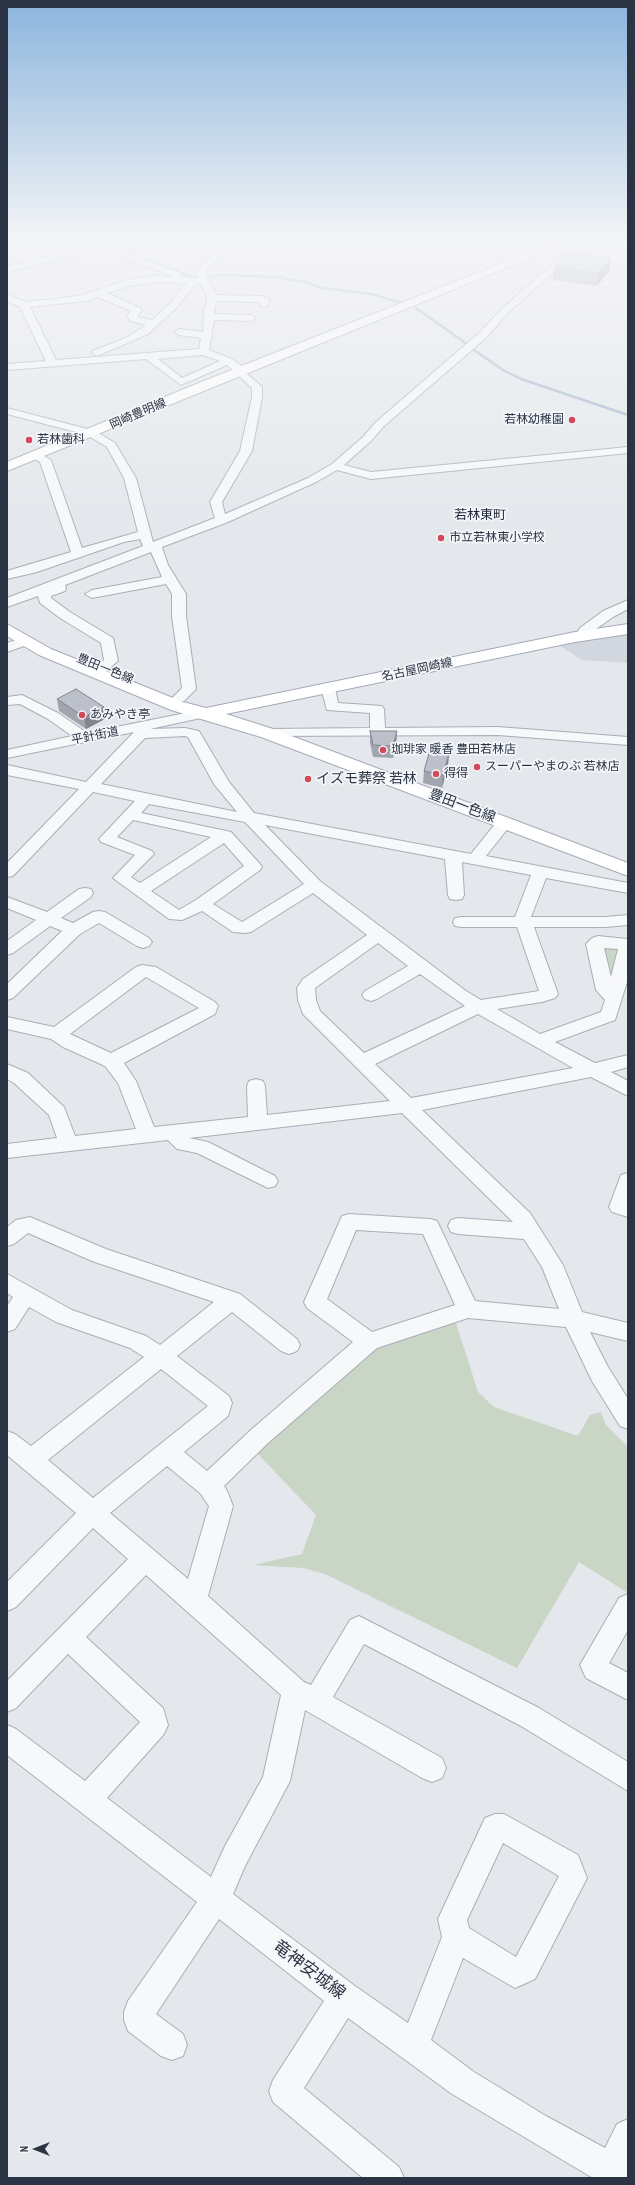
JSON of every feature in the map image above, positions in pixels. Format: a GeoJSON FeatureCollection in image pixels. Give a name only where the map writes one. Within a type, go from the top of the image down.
{"type":"FeatureCollection","features":[{"type":"Feature","properties":{"kind":"main road","name":"岡崎豊明線"},"geometry":{"type":"LineString","coordinates":[[7,467],[323,338]]}},
{"type":"Feature","properties":{"kind":"main road","name":"豊田一色線"},"geometry":{"type":"LineString","coordinates":[[7,619],[61,650],[101,668],[179,698],[206,713]]}},
{"type":"Feature","properties":{"kind":"main road","name":"豊田一色線"},"geometry":{"type":"LineString","coordinates":[[7,629],[45,652],[177,706],[206,713],[267,733],[505,822],[628,870]]}},
{"type":"Feature","properties":{"kind":"main road","name":"名古屋岡崎線"},"geometry":{"type":"LineString","coordinates":[[206,713],[586,635],[628,629]]}},
{"type":"Feature","properties":{"kind":"street"},"geometry":{"type":"LineString","coordinates":[[40,338],[52,363]]}},
{"type":"Feature","properties":{"kind":"street"},"geometry":{"type":"LineString","coordinates":[[75,362],[133,338]]}},
{"type":"Feature","properties":{"kind":"street"},"geometry":{"type":"LineString","coordinates":[[204,352],[207,338]]}},
{"type":"Feature","properties":{"kind":"street"},"geometry":{"type":"LineString","coordinates":[[7,603],[224,519],[312,480],[336,466],[367,439],[380,424],[480,338]]}},
{"type":"Feature","properties":{"kind":"street"},"geometry":{"type":"LineString","coordinates":[[7,367],[204,352],[218,356],[225,363]]}},
{"type":"Feature","properties":{"kind":"street"},"geometry":{"type":"LineString","coordinates":[[148,357],[181,382],[225,363]]}},
{"type":"Feature","properties":{"kind":"street"},"geometry":{"type":"LineString","coordinates":[[148,357],[213,358],[240,371],[257,387],[257,397],[246,451],[216,502],[219,516],[224,519]]}},
{"type":"Feature","properties":{"kind":"street"},"geometry":{"type":"LineString","coordinates":[[7,411],[92,433],[111,444],[119,456],[130,478],[147,543],[153,547],[162,566],[179,594],[179,616],[189,689],[179,698]]}},
{"type":"Feature","properties":{"kind":"street"},"geometry":{"type":"LineString","coordinates":[[59,415],[66,421],[64,426]]}},
{"type":"Feature","properties":{"kind":"street"},"geometry":{"type":"LineString","coordinates":[[336,466],[371,476],[628,450]]}},
{"type":"Feature","properties":{"kind":"street"},"geometry":{"type":"LineString","coordinates":[[35,455],[45,460],[78,554]]}},
{"type":"Feature","properties":{"kind":"street"},"geometry":{"type":"LineString","coordinates":[[7,575],[32,569],[121,539],[145,534]]}},
{"type":"Feature","properties":{"kind":"street"},"geometry":{"type":"LineString","coordinates":[[101,668],[111,661],[108,641],[65,615],[45,600],[44,594],[119,564],[135,554]]}},
{"type":"Feature","properties":{"kind":"street"},"geometry":{"type":"LineString","coordinates":[[92,594],[170,579]]}},
{"type":"Feature","properties":{"kind":"street"},"geometry":{"type":"LineString","coordinates":[[586,635],[585,631],[608,614],[628,604]]}},
{"type":"Feature","properties":{"kind":"street"},"geometry":{"type":"LineString","coordinates":[[7,648],[26,641]]}},
{"type":"Feature","properties":{"kind":"street"},"geometry":{"type":"LineString","coordinates":[[328,688],[332,707],[377,709],[378,732]]}},
{"type":"Feature","properties":{"kind":"street"},"geometry":{"type":"LineString","coordinates":[[7,701],[22,699],[53,716],[84,738]]}},
{"type":"Feature","properties":{"kind":"street","name":"平針街道"},"geometry":{"type":"LineString","coordinates":[[7,754],[84,738],[142,730],[206,713]]}},
{"type":"Feature","properties":{"kind":"street"},"geometry":{"type":"LineString","coordinates":[[7,872],[89,788],[142,730],[185,732],[194,734],[222,784],[249,817],[314,885],[378,935],[479,1006],[538,1041],[595,1070],[628,1089]]}},
{"type":"Feature","properties":{"kind":"street"},"geometry":{"type":"LineString","coordinates":[[267,733],[498,731],[628,740]]}},
{"type":"Feature","properties":{"kind":"street"},"geometry":{"type":"LineString","coordinates":[[7,770],[89,788],[242,818],[249,817],[628,888]]}},
{"type":"Feature","properties":{"kind":"street"},"geometry":{"type":"LineString","coordinates":[[130,815],[225,835],[254,867],[202,904],[185,914],[177,915],[121,878],[146,854],[106,839],[145,798]]}},
{"type":"Feature","properties":{"kind":"street"},"geometry":{"type":"LineString","coordinates":[[475,859],[492,836],[505,822]]}},
{"type":"Feature","properties":{"kind":"street"},"geometry":{"type":"LineString","coordinates":[[139,890],[225,835]]}},
{"type":"Feature","properties":{"kind":"street"},"geometry":{"type":"LineString","coordinates":[[452,854],[456,895]]}},
{"type":"Feature","properties":{"kind":"street"},"geometry":{"type":"LineString","coordinates":[[362,1062],[479,1006],[549,994],[524,921],[523,914],[541,871]]}},
{"type":"Feature","properties":{"kind":"street"},"geometry":{"type":"LineString","coordinates":[[202,904],[239,928],[245,928],[314,885]]}},
{"type":"Feature","properties":{"kind":"street"},"geometry":{"type":"LineString","coordinates":[[7,949],[85,893]]}},
{"type":"Feature","properties":{"kind":"street"},"geometry":{"type":"LineString","coordinates":[[7,902],[74,930]]}},
{"type":"Feature","properties":{"kind":"street"},"geometry":{"type":"LineString","coordinates":[[7,994],[74,930],[99,916],[143,942]]}},
{"type":"Feature","properties":{"kind":"street"},"geometry":{"type":"LineString","coordinates":[[461,922],[606,922],[628,920]]}},
{"type":"Feature","properties":{"kind":"street"},"geometry":{"type":"LineString","coordinates":[[378,935],[309,983],[306,988],[307,1000],[312,1014],[513,1208],[552,1265],[574,1319],[600,1374],[628,1418]]}},
{"type":"Feature","properties":{"kind":"street"},"geometry":{"type":"LineString","coordinates":[[371,995],[422,966]]}},
{"type":"Feature","properties":{"kind":"street"},"geometry":{"type":"LineString","coordinates":[[57,1034],[142,971],[150,971],[209,1006],[209,1010],[112,1061]]}},
{"type":"Feature","properties":{"kind":"street"},"geometry":{"type":"LineString","coordinates":[[538,1041],[604,1019],[608,1016],[614,999]]}},
{"type":"Feature","properties":{"kind":"street"},"geometry":{"type":"LineString","coordinates":[[7,1023],[57,1034],[70,1042],[112,1061],[127,1081],[148,1136]]}},
{"type":"Feature","properties":{"kind":"street"},"geometry":{"type":"LineString","coordinates":[[7,1151],[68,1143],[258,1124],[406,1106],[595,1070],[628,1061]]}},
{"type":"Feature","properties":{"kind":"street"},"geometry":{"type":"LineString","coordinates":[[7,1071],[21,1078],[57,1112],[68,1143]]}},
{"type":"Feature","properties":{"kind":"street"},"geometry":{"type":"LineString","coordinates":[[256,1086],[258,1124]]}},
{"type":"Feature","properties":{"kind":"street"},"geometry":{"type":"LineString","coordinates":[[174,1133],[178,1140],[184,1144],[201,1147],[268,1181]]}},
{"type":"Feature","properties":{"kind":"street"},"geometry":{"type":"LineString","coordinates":[[628,1180],[619,1207],[628,1209]]}},
{"type":"Feature","properties":{"kind":"street"},"geometry":{"type":"LineString","coordinates":[[369,1342],[316,1302],[350,1222],[430,1227],[468,1310]]}},
{"type":"Feature","properties":{"kind":"street"},"geometry":{"type":"LineString","coordinates":[[7,1238],[23,1226],[30,1225],[99,1255],[232,1300],[289,1345]]}},
{"type":"Feature","properties":{"kind":"street"},"geometry":{"type":"LineString","coordinates":[[458,1226],[530,1231]]}},
{"type":"Feature","properties":{"kind":"street"},"geometry":{"type":"LineString","coordinates":[[7,1282],[26,1295],[64,1316],[138,1342],[162,1357],[221,1403],[220,1409],[92,1514],[7,1599]]}},
{"type":"Feature","properties":{"kind":"street"},"geometry":{"type":"LineString","coordinates":[[7,1323],[26,1295]]}},
{"type":"Feature","properties":{"kind":"street"},"geometry":{"type":"LineString","coordinates":[[31,1460],[232,1300]]}},
{"type":"Feature","properties":{"kind":"street"},"geometry":{"type":"LineString","coordinates":[[208,1486],[260,1436],[369,1342],[468,1310],[574,1319],[628,1332]]}},
{"type":"Feature","properties":{"kind":"street"},"geometry":{"type":"LineString","coordinates":[[7,1441],[31,1460],[304,1696],[432,1768]]}},
{"type":"Feature","properties":{"kind":"street"},"geometry":{"type":"LineString","coordinates":[[168,1453],[208,1486],[220,1498],[221,1506],[194,1600]]}},
{"type":"Feature","properties":{"kind":"street"},"geometry":{"type":"LineString","coordinates":[[7,1699],[145,1559]]}},
{"type":"Feature","properties":{"kind":"street"},"geometry":{"type":"LineString","coordinates":[[628,1606],[593,1665],[595,1669],[628,1688]]}},
{"type":"Feature","properties":{"kind":"street"},"geometry":{"type":"LineString","coordinates":[[172,2045],[139,2020],[139,2012],[216,1899],[235,1856],[276,1781],[294,1700],[304,1696],[359,1628],[530,1717],[628,1777]]}},
{"type":"Feature","properties":{"kind":"street"},"geometry":{"type":"LineString","coordinates":[[68,1637],[154,1717],[155,1725],[87,1799]]}},
{"type":"Feature","properties":{"kind":"street","name":"竜神安城線"},"geometry":{"type":"LineString","coordinates":[[7,1738],[344,1996],[463,2083],[616,2175]]}},
{"type":"Feature","properties":{"kind":"street"},"geometry":{"type":"LineString","coordinates":[[414,2046],[457,1937],[452,1919],[495,1828],[504,1828],[568,1866],[572,1872],[573,1878],[525,1969],[515,1973],[457,1937]]}},
{"type":"Feature","properties":{"kind":"street"},"geometry":{"type":"LineString","coordinates":[[344,1996],[284,2091],[388,2178]]}},
{"type":"Feature","properties":{"kind":"street"},"geometry":{"type":"LineString","coordinates":[[616,2175],[628,2135]]}},
{"type":"Feature","properties":{"kind":"shaded area"},"geometry":{"type":"Polygon","coordinates":[[[628,633],[628,663],[582,660],[559,645],[628,633]]]}},
{"type":"Feature","properties":{"kind":"green space"},"geometry":{"type":"Polygon","coordinates":[[[606,944],[622,950],[613,985],[600,947],[606,944]]]}},
{"type":"Feature","properties":{"kind":"green space"},"geometry":{"type":"Polygon","coordinates":[[[455,1320],[478,1392],[494,1407],[578,1436],[590,1415],[601,1412],[606,1425],[628,1447],[628,1593],[579,1562],[517,1668],[325,1574],[303,1568],[253,1565],[302,1554],[316,1515],[256,1452],[362,1348],[455,1320]]]}},
{"type":"Feature","properties":{"kind":"building"},"geometry":{"type":"Polygon","coordinates":[[[76,689],[104,707],[84,717],[57,699],[76,689]]]}},
{"type":"Feature","properties":{"kind":"building"},"geometry":{"type":"Polygon","coordinates":[[[370,731],[397,731],[393,746],[373,745],[370,731]]]}},
{"type":"Feature","properties":{"kind":"building"},"geometry":{"type":"Polygon","coordinates":[[[430,750],[449,753],[443,775],[424,771],[430,750]]]}},
{"type":"Feature","properties":{"kind":"waterway"},"geometry":{"type":"LineString","coordinates":[[458,338],[467,344]]}},
{"type":"Feature","properties":{"kind":"waterway"},"geometry":{"type":"LineString","coordinates":[[474,350],[503,370],[521,379],[628,415]]}},
{"type":"Feature","properties":{"kind":"place","name":"若林幼稚園"},"geometry":{"type":"Point","coordinates":[572,420]}},
{"type":"Feature","properties":{"kind":"place","name":"若林歯科"},"geometry":{"type":"Point","coordinates":[29,440]}},
{"type":"Feature","properties":{"kind":"place","name":"市立若林東小学校"},"geometry":{"type":"Point","coordinates":[441,538]}},
{"type":"Feature","properties":{"kind":"place","name":"あみやき亭"},"geometry":{"type":"Point","coordinates":[82,715]}},
{"type":"Feature","properties":{"kind":"place","name":"珈琲家 暖香 豊田若林店"},"geometry":{"type":"Point","coordinates":[383,750]}},
{"type":"Feature","properties":{"kind":"place","name":"スーパーやまのぶ 若林店"},"geometry":{"type":"Point","coordinates":[477,767]}},
{"type":"Feature","properties":{"kind":"place","name":"得得"},"geometry":{"type":"Point","coordinates":[436,774]}},
{"type":"Feature","properties":{"kind":"place","name":"イズモ葬祭 若林"},"geometry":{"type":"Point","coordinates":[308,779]}},
{"type":"Feature","properties":{"kind":"district","name":"若林東町"},"geometry":{"type":"Point","coordinates":[480,515]}}]}
